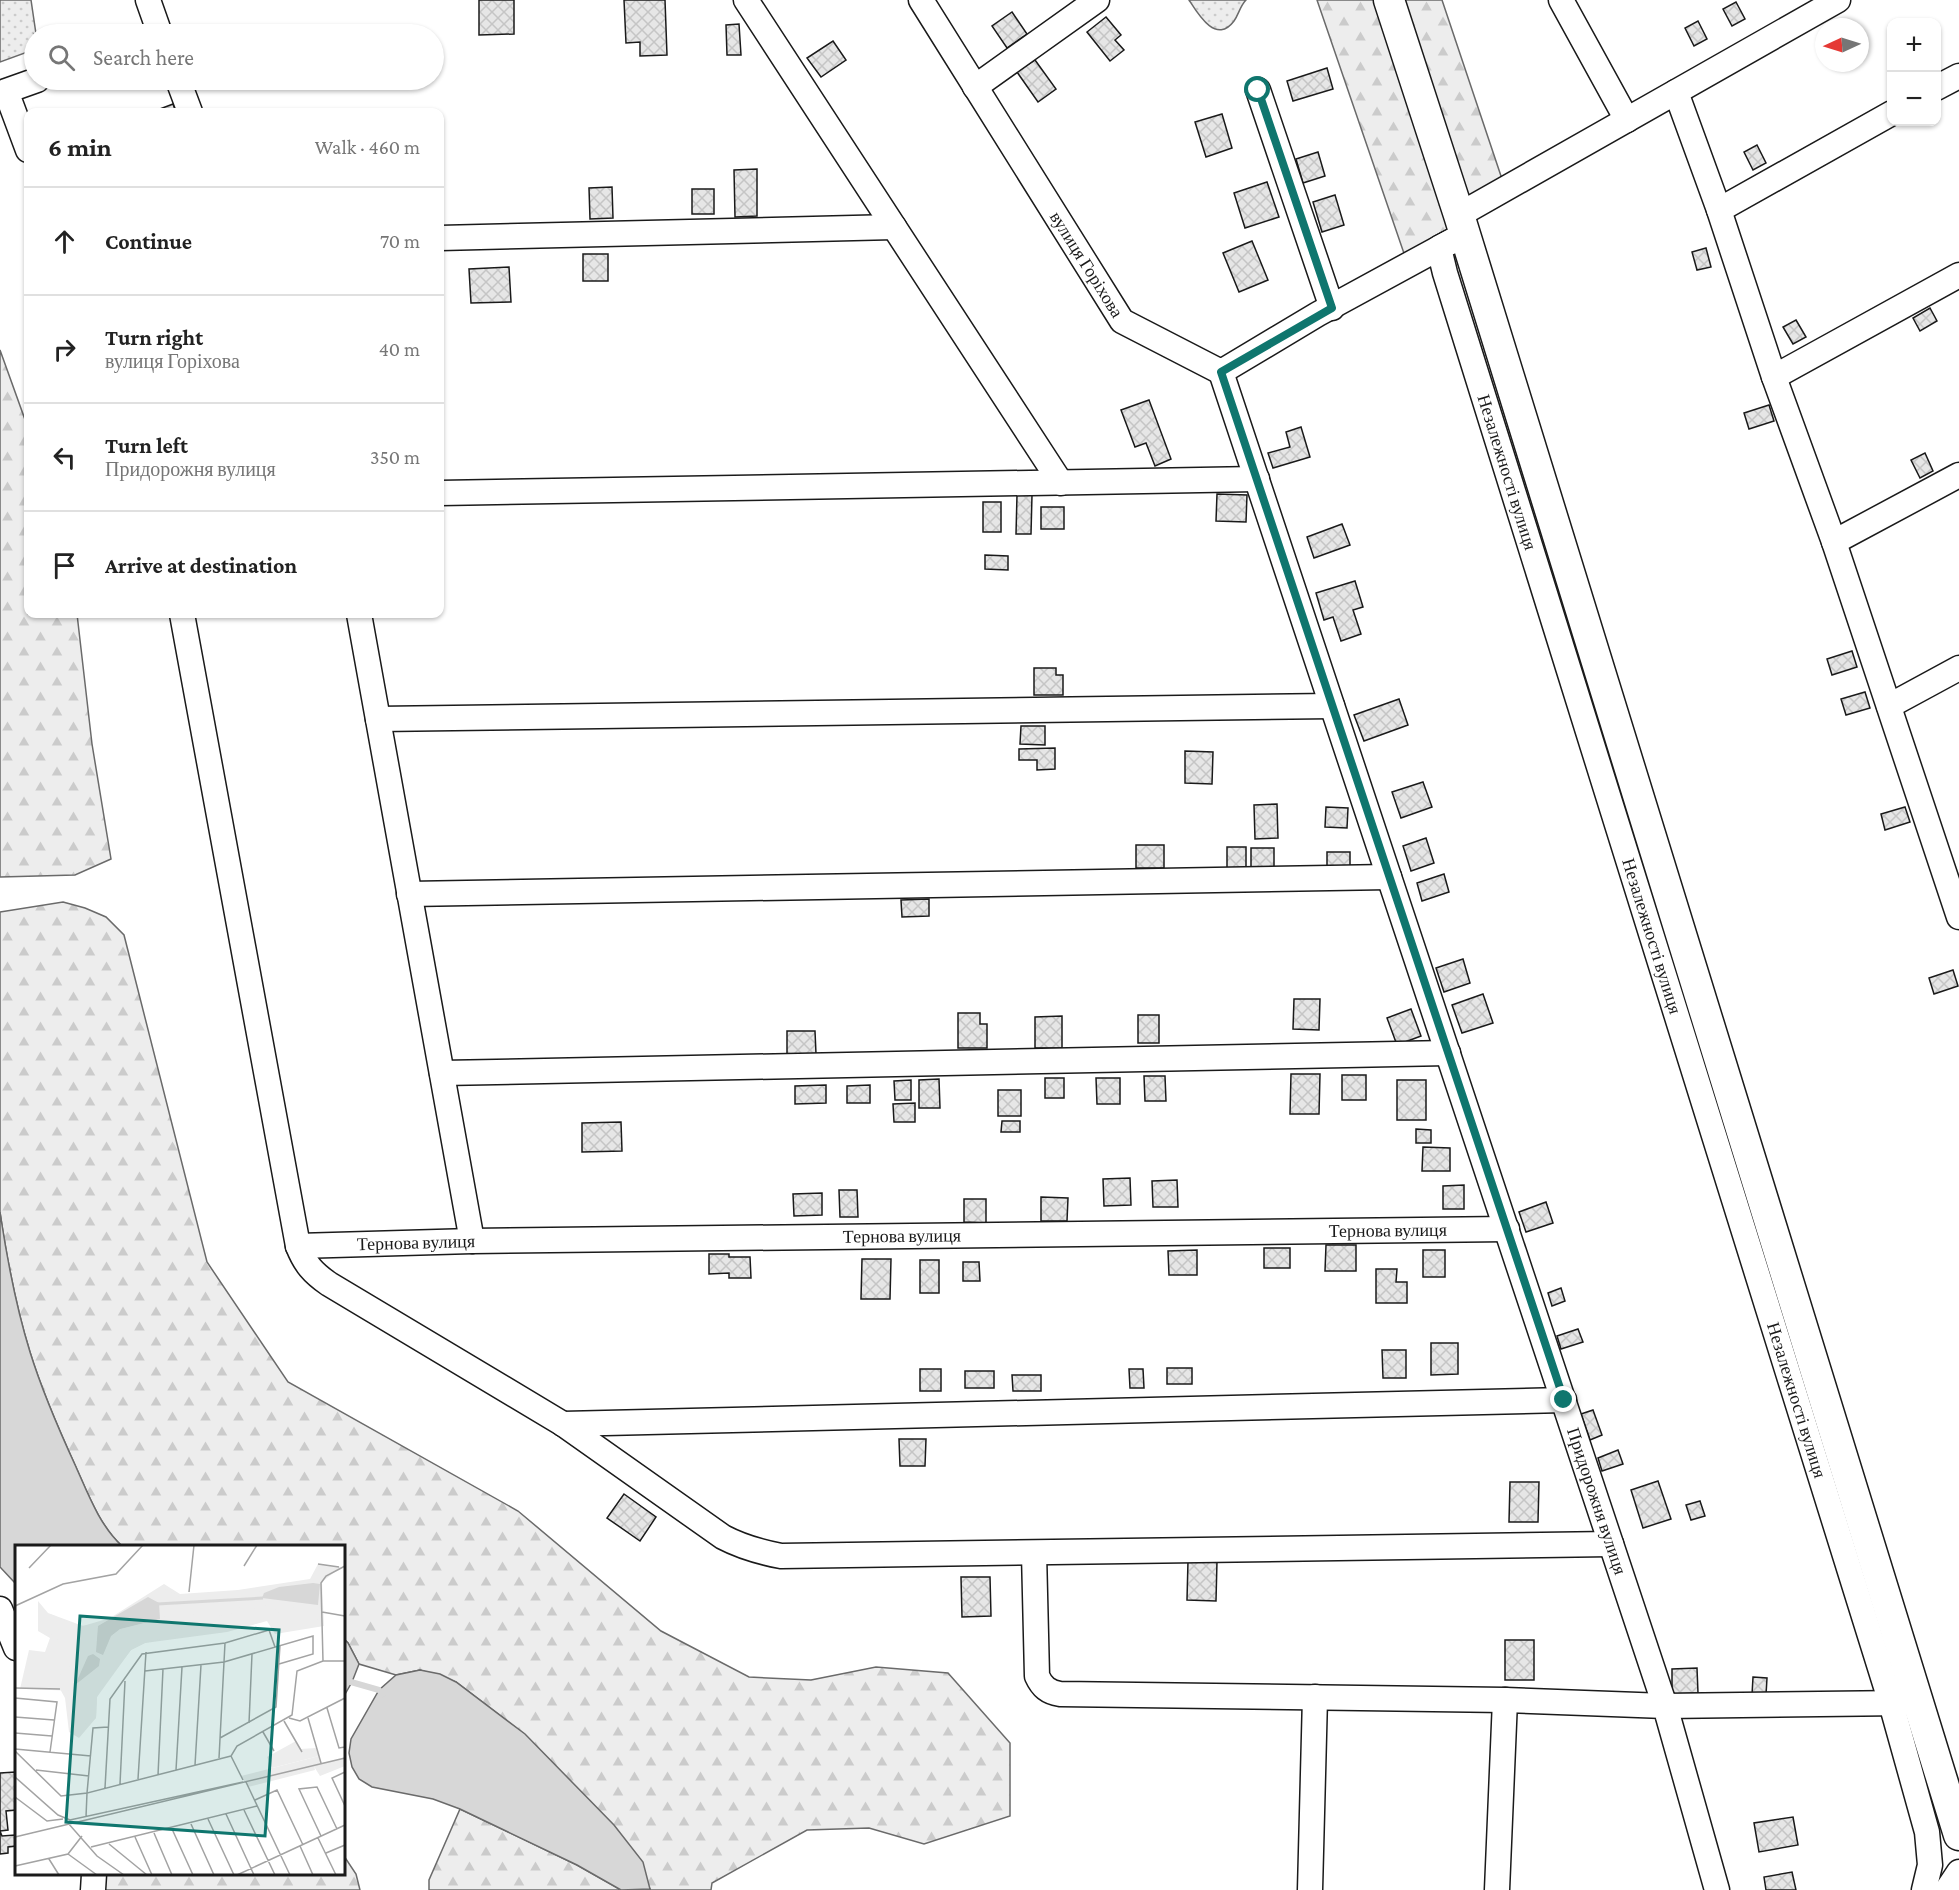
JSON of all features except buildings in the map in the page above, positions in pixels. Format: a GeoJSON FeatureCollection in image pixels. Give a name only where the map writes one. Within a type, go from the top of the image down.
{"type":"FeatureCollection","features":[{"type":"Feature","properties":{"kind":"main road"},"geometry":{"type":"LineString","coordinates":[[1454,232],[1905,1703],[1959,1835]]}},
{"type":"Feature","properties":{"kind":"street"},"geometry":{"type":"LineString","coordinates":[[148,0],[155,24]]}},
{"type":"Feature","properties":{"kind":"street"},"geometry":{"type":"LineString","coordinates":[[746,0],[1061,483]]}},
{"type":"Feature","properties":{"kind":"street","name":"вулиця Горіхова"},"geometry":{"type":"LineString","coordinates":[[921,0],[1122,321],[1221,372]]}},
{"type":"Feature","properties":{"kind":"street"},"geometry":{"type":"LineString","coordinates":[[975,87],[1097,0]]}},
{"type":"Feature","properties":{"kind":"street"},"geometry":{"type":"LineString","coordinates":[[1389,0],[1454,232]]}},
{"type":"Feature","properties":{"kind":"street"},"geometry":{"type":"LineString","coordinates":[[1561,0],[1627,120]]}},
{"type":"Feature","properties":{"kind":"street"},"geometry":{"type":"LineString","coordinates":[[1221,372],[1332,308],[1627,120],[1838,0]]}},
{"type":"Feature","properties":{"kind":"street"},"geometry":{"type":"LineString","coordinates":[[1941,85],[1959,75]]}},
{"type":"Feature","properties":{"kind":"street"},"geometry":{"type":"LineString","coordinates":[[24,85],[6,92],[24,139]]}},
{"type":"Feature","properties":{"kind":"street"},"geometry":{"type":"LineString","coordinates":[[182,90],[188,108]]}},
{"type":"Feature","properties":{"kind":"street"},"geometry":{"type":"LineString","coordinates":[[1258,90],[1332,308]]}},
{"type":"Feature","properties":{"kind":"street"},"geometry":{"type":"LineString","coordinates":[[1676,92],[1719,210],[1774,377],[1834,542],[1888,706],[1952,872],[1959,917]]}},
{"type":"Feature","properties":{"kind":"street"},"geometry":{"type":"LineString","coordinates":[[1719,210],[1887,116]]}},
{"type":"Feature","properties":{"kind":"street"},"geometry":{"type":"LineString","coordinates":[[444,238],[894,227]]}},
{"type":"Feature","properties":{"kind":"street"},"geometry":{"type":"LineString","coordinates":[[1774,377],[1959,275]]}},
{"type":"Feature","properties":{"kind":"street","name":"Придорожня вулиця"},"geometry":{"type":"LineString","coordinates":[[1221,372],[1665,1706],[1717,1890]]}},
{"type":"Feature","properties":{"kind":"street"},"geometry":{"type":"LineString","coordinates":[[1834,542],[1959,475]]}},
{"type":"Feature","properties":{"kind":"street"},"geometry":{"type":"LineString","coordinates":[[444,493],[1257,479]]}},
{"type":"Feature","properties":{"kind":"street"},"geometry":{"type":"LineString","coordinates":[[183,618],[298,1246],[305,1263],[314,1275],[564,1424],[723,1537],[759,1552],[781,1556],[1034,1554],[1611,1544]]}},
{"type":"Feature","properties":{"kind":"street"},"geometry":{"type":"LineString","coordinates":[[360,618],[472,1241]]}},
{"type":"Feature","properties":{"kind":"street"},"geometry":{"type":"LineString","coordinates":[[1888,706],[1959,668]]}},
{"type":"Feature","properties":{"kind":"street"},"geometry":{"type":"LineString","coordinates":[[378,719],[1332,706]]}},
{"type":"Feature","properties":{"kind":"street"},"geometry":{"type":"LineString","coordinates":[[409,894],[1389,877]]}},
{"type":"Feature","properties":{"kind":"street"},"geometry":{"type":"LineString","coordinates":[[442,1073],[1448,1053]]}},
{"type":"Feature","properties":{"kind":"street","name":"Тернова вулиця"},"geometry":{"type":"LineString","coordinates":[[298,1246],[472,1241],[1507,1229]]}},
{"type":"Feature","properties":{"kind":"street"},"geometry":{"type":"LineString","coordinates":[[564,1424],[1564,1400]]}},
{"type":"Feature","properties":{"kind":"street"},"geometry":{"type":"LineString","coordinates":[[1034,1554],[1037,1676],[1040,1683],[1052,1692],[1060,1694],[1505,1700],[1665,1706],[1905,1703],[1927,1832],[1930,1865],[1924,1890]]}},
{"type":"Feature","properties":{"kind":"street"},"geometry":{"type":"LineString","coordinates":[[0,1609],[15,1646]]}},
{"type":"Feature","properties":{"kind":"street"},"geometry":{"type":"LineString","coordinates":[[1310,1890],[1315,1697]]}},
{"type":"Feature","properties":{"kind":"street"},"geometry":{"type":"LineString","coordinates":[[1497,1890],[1505,1700]]}},
{"type":"Feature","properties":{"kind":"street"},"geometry":{"type":"LineString","coordinates":[[1947,1890],[1959,1872]]}},
{"type":"Feature","properties":{"kind":"street"},"geometry":{"type":"LineString","coordinates":[[93,1890],[94,1875]]}},
{"type":"Feature","properties":{"kind":"green space"},"geometry":{"type":"Polygon","coordinates":[[[0,0],[31,0],[35,24],[24,24],[24,53],[0,62],[0,0]]]}},
{"type":"Feature","properties":{"kind":"green space"},"geometry":{"type":"Polygon","coordinates":[[[1189,0],[1246,0],[1234,21],[1221,30],[1208,25],[1189,0]]]}},
{"type":"Feature","properties":{"kind":"green space"},"geometry":{"type":"Polygon","coordinates":[[[1317,0],[1442,0],[1505,188],[1459,215],[1464,235],[1408,265],[1317,0]]]}},
{"type":"Feature","properties":{"kind":"green space"},"geometry":{"type":"Polygon","coordinates":[[[0,350],[24,417],[24,618],[77,618],[92,744],[111,859],[75,875],[0,877],[0,350]]]}},
{"type":"Feature","properties":{"kind":"green space"},"geometry":{"type":"Polygon","coordinates":[[[63,902],[106,917],[124,935],[207,1262],[288,1382],[518,1511],[661,1631],[749,1677],[811,1680],[876,1667],[948,1673],[1010,1743],[1010,1816],[924,1844],[869,1828],[807,1830],[712,1883],[711,1890],[644,1890],[650,1889],[613,1825],[524,1734],[456,1682],[420,1670],[396,1675],[359,1664],[345,1640],[345,1545],[121,1545],[107,1529],[95,1509],[57,1425],[25,1335],[9,1265],[0,1212],[0,912],[63,902]]]}},
{"type":"Feature","properties":{"kind":"green space"},"geometry":{"type":"Polygon","coordinates":[[[460,1809],[577,1865],[621,1890],[429,1890],[429,1880],[460,1809]]]}},
{"type":"Feature","properties":{"kind":"green space"},"geometry":{"type":"Polygon","coordinates":[[[345,1858],[356,1874],[360,1890],[93,1890],[94,1875],[345,1875],[345,1858]]]}},
{"type":"Feature","properties":{"kind":"shaded area"},"geometry":{"type":"Polygon","coordinates":[[[0,1212],[16,1300],[40,1381],[95,1509],[107,1529],[121,1545],[15,1545],[15,1583],[0,1567],[0,1212]]]}},
{"type":"Feature","properties":{"kind":"shaded area"},"geometry":{"type":"Polygon","coordinates":[[[345,1640],[359,1664],[345,1694],[345,1640]]]}},
{"type":"Feature","properties":{"kind":"shaded area"},"geometry":{"type":"Polygon","coordinates":[[[420,1670],[440,1674],[456,1682],[525,1734],[614,1825],[643,1862],[650,1889],[621,1890],[577,1865],[460,1809],[433,1799],[372,1787],[359,1779],[352,1767],[349,1753],[351,1739],[379,1690],[396,1675],[420,1670]]]}},
{"type":"Feature","properties":{"kind":"waterway"},"geometry":{"type":"LineString","coordinates":[[345,1680],[379,1690],[383,1694]]}},
{"type":"Feature","properties":{"kind":"route"},"geometry":{"type":"LineString","coordinates":[[1258,90],[1332,308],[1221,372],[1564,1400]]}}]}
